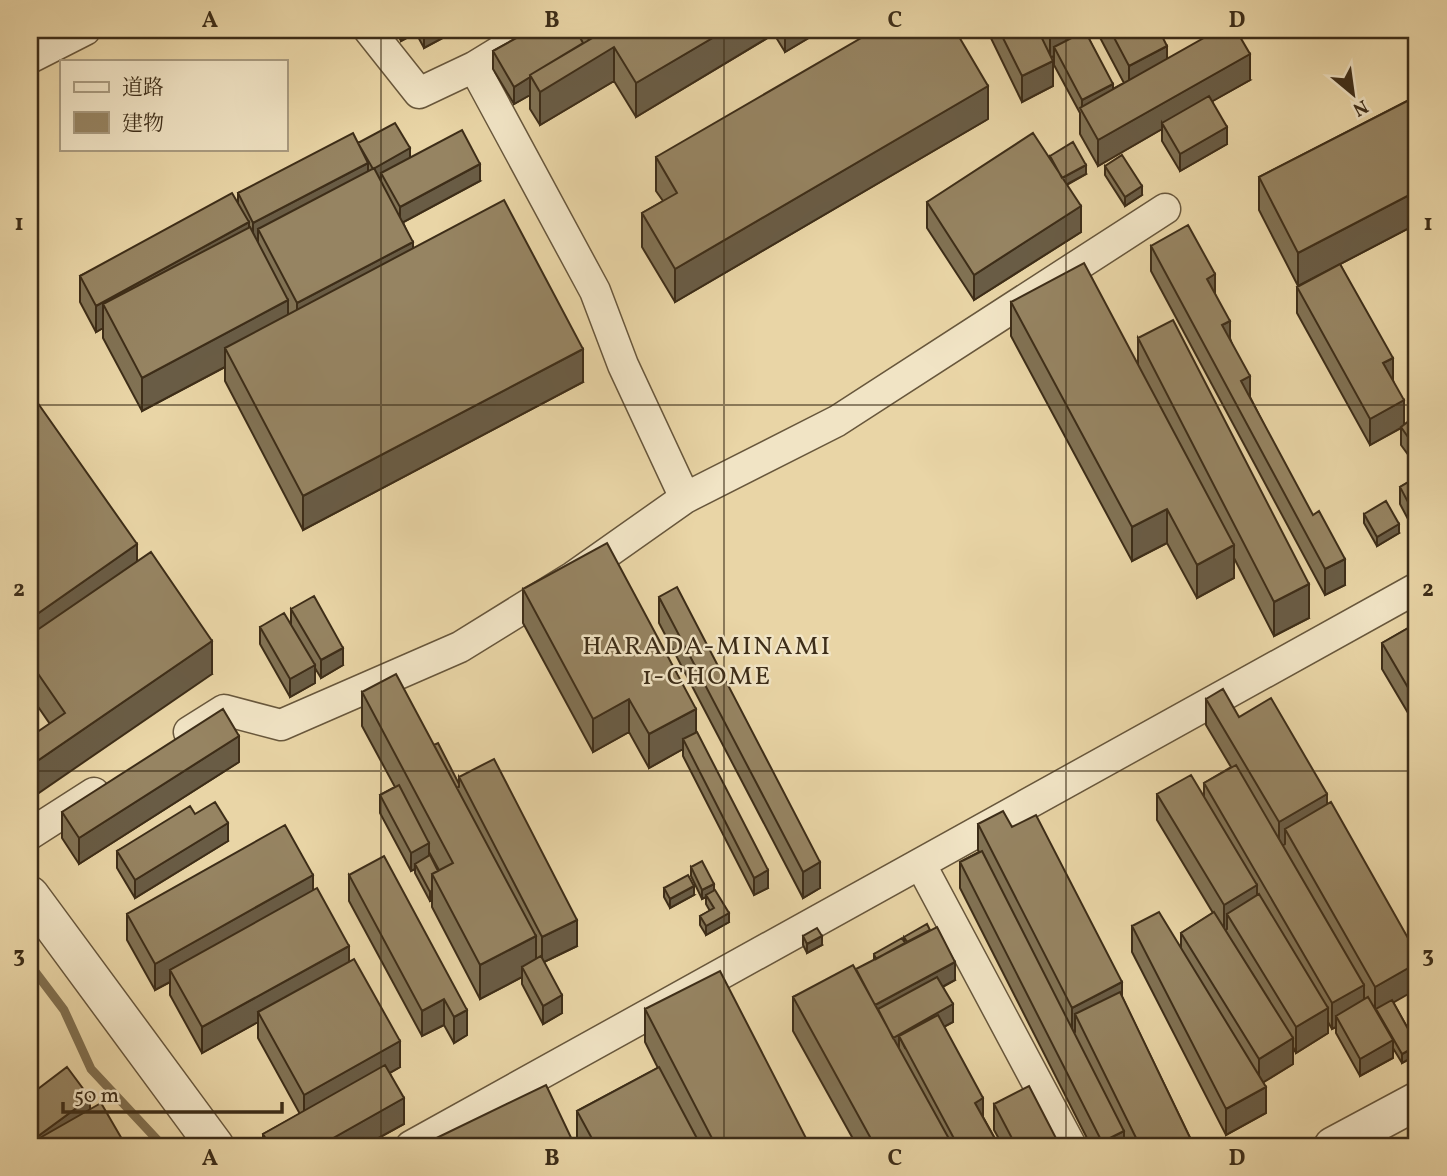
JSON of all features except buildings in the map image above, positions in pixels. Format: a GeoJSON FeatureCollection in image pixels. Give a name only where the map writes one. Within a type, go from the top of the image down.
{"type":"FeatureCollection","features":[{"type":"Feature","properties":{"kind":"street"},"geometry":{"type":"LineString","coordinates":[[30,58],[85,30]]}},
{"type":"Feature","properties":{"kind":"street"},"geometry":{"type":"LineString","coordinates":[[369,30],[419,93],[474,67],[535,30]]}},
{"type":"Feature","properties":{"kind":"street"},"geometry":{"type":"LineString","coordinates":[[474,67],[595,291],[623,365],[685,498]]}},
{"type":"Feature","properties":{"kind":"street"},"geometry":{"type":"LineString","coordinates":[[167,746],[223,710],[281,725],[460,647],[573,577],[685,498],[837,421],[1165,209]]}},
{"type":"Feature","properties":{"kind":"street"},"geometry":{"type":"LineString","coordinates":[[411,1146],[1417,588]]}},
{"type":"Feature","properties":{"kind":"street"},"geometry":{"type":"LineString","coordinates":[[30,834],[121,776]]}},
{"type":"Feature","properties":{"kind":"street"},"geometry":{"type":"LineString","coordinates":[[921,865],[1071,1146]]}},
{"type":"Feature","properties":{"kind":"street"},"geometry":{"type":"LineString","coordinates":[[30,895],[215,1146]]}},
{"type":"Feature","properties":{"kind":"street"},"geometry":{"type":"LineString","coordinates":[[1333,1146],[1417,1101]]}},
{"type":"Feature","properties":{"kind":"waterway"},"geometry":{"type":"LineString","coordinates":[[30,965],[64,1010],[91,1069],[163,1146]]}},
{"type":"Feature","properties":{"kind":"district","name":"HARADA-MINAMI 1-CHOME"},"geometry":{"type":"Point","coordinates":[707,662]}}]}
